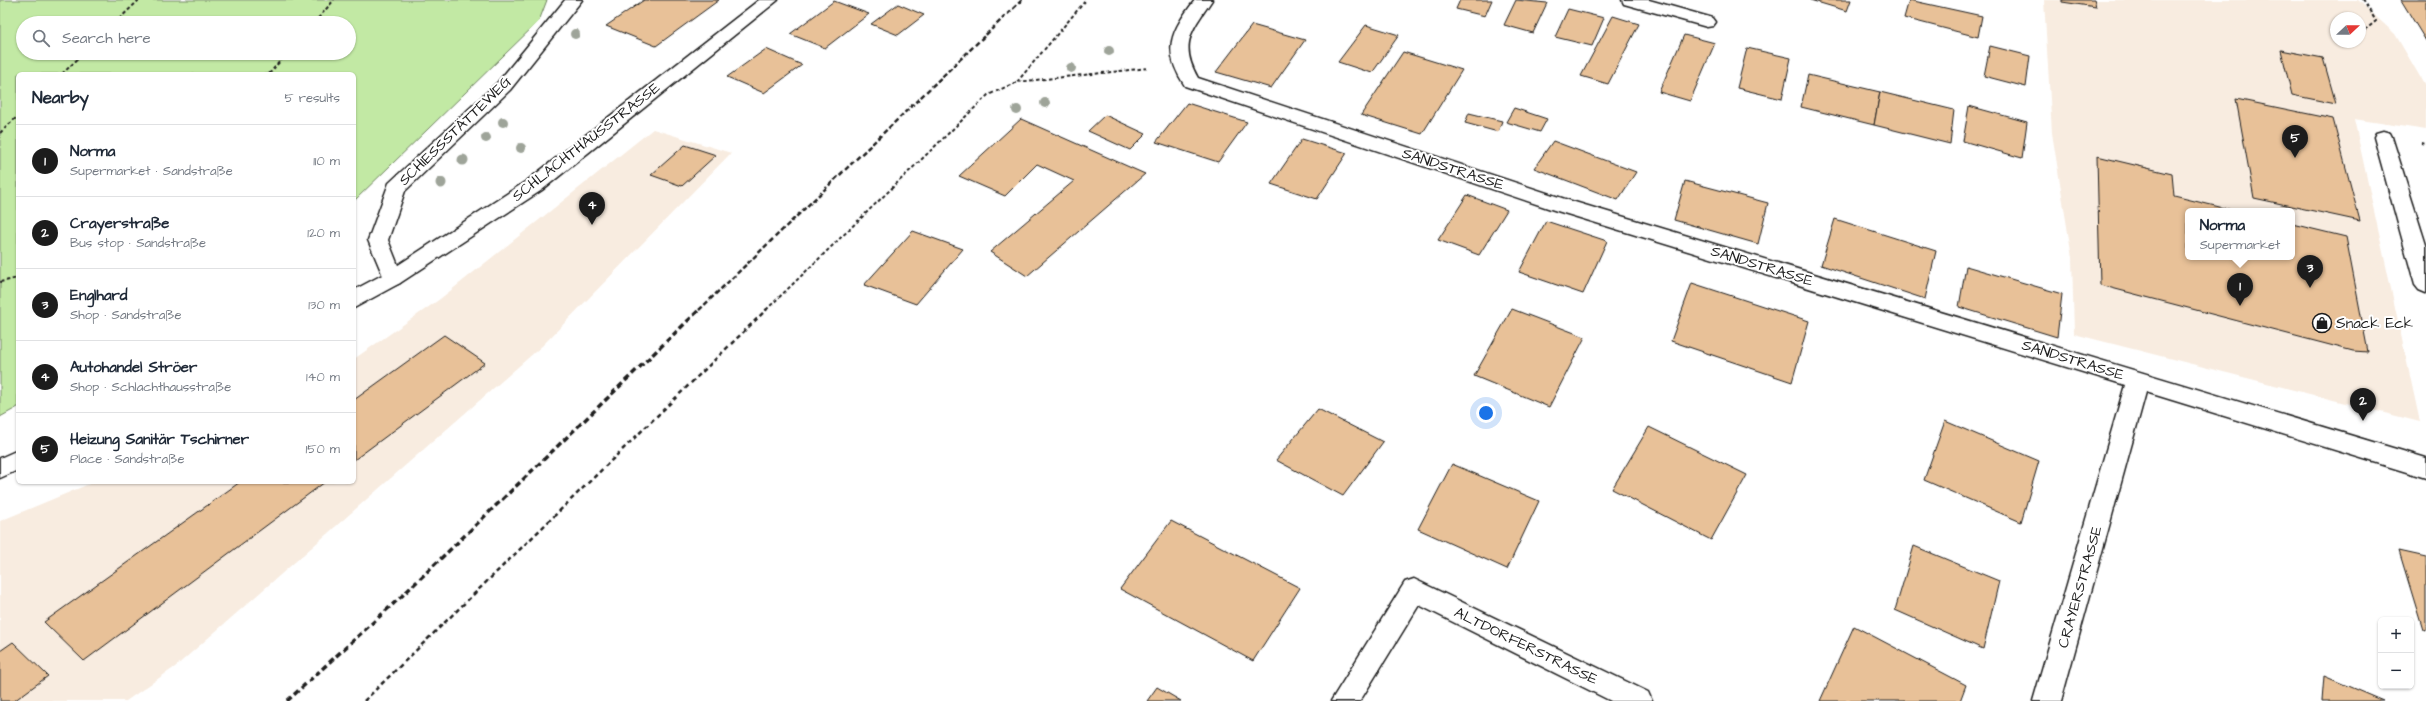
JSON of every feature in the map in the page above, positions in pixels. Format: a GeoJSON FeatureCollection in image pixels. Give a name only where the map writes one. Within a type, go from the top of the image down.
{"type":"FeatureCollection","features":[{"type":"Feature","properties":{"kind":"street","name":"SCHIESSSTÄTTEWEG"},"geometry":{"type":"LineString","coordinates":[[392,278],[378,240],[396,188],[504,86],[574,0]]}},
{"type":"Feature","properties":{"kind":"street","name":"SCHLACHTHAUSSTRASSE"},"geometry":{"type":"LineString","coordinates":[[356,299],[392,278],[535,185],[770,0]]}},
{"type":"Feature","properties":{"kind":"street"},"geometry":{"type":"LineString","coordinates":[[1180,65],[1179,39],[1191,17],[1204,0]]}},
{"type":"Feature","properties":{"kind":"street"},"geometry":{"type":"LineString","coordinates":[[1634,1],[1706,22]]}},
{"type":"Feature","properties":{"kind":"street","name":"SANDSTRASSE"},"geometry":{"type":"LineString","coordinates":[[1180,65],[1191,82],[1561,205],[2138,379],[2426,468]]}},
{"type":"Feature","properties":{"kind":"street"},"geometry":{"type":"LineString","coordinates":[[2383,137],[2418,252],[2426,285]]}},
{"type":"Feature","properties":{"kind":"street","name":"CRAYERSTRASSE"},"geometry":{"type":"LineString","coordinates":[[2047,701],[2138,379]]}},
{"type":"Feature","properties":{"kind":"street"},"geometry":{"type":"LineString","coordinates":[[0,468],[16,461]]}},
{"type":"Feature","properties":{"kind":"street","name":"ALTDORFERSTRASSE"},"geometry":{"type":"LineString","coordinates":[[1345,701],[1414,590],[1638,701]]}},
{"type":"Feature","properties":{"kind":"path"},"geometry":{"type":"LineString","coordinates":[[122,16],[139,0]]}},
{"type":"Feature","properties":{"kind":"path"},"geometry":{"type":"LineString","coordinates":[[320,16],[334,0]]}},
{"type":"Feature","properties":{"kind":"path"},"geometry":{"type":"LineString","coordinates":[[1017,82],[1086,0]]}},
{"type":"Feature","properties":{"kind":"path"},"geometry":{"type":"LineString","coordinates":[[2363,0],[2376,21],[2366,29]]}},
{"type":"Feature","properties":{"kind":"path"},"geometry":{"type":"LineString","coordinates":[[64,72],[77,60]]}},
{"type":"Feature","properties":{"kind":"path"},"geometry":{"type":"LineString","coordinates":[[271,72],[282,60]]}},
{"type":"Feature","properties":{"kind":"path"},"geometry":{"type":"LineString","coordinates":[[364,701],[988,95],[1017,82],[1180,65]]}},
{"type":"Feature","properties":{"kind":"path"},"geometry":{"type":"LineString","coordinates":[[0,133],[16,118]]}},
{"type":"Feature","properties":{"kind":"path"},"geometry":{"type":"LineString","coordinates":[[0,282],[16,278]]}},
{"type":"Feature","properties":{"kind":"shaded area"},"geometry":{"type":"Polygon","coordinates":[[[2044,0],[2358,0],[2395,34],[2426,87],[2426,130],[2354,119],[2420,422],[2074,334],[2072,258],[2052,133],[2044,0]]]}},
{"type":"Feature","properties":{"kind":"shaded area"},"geometry":{"type":"Polygon","coordinates":[[[653,129],[731,153],[543,345],[175,667],[126,701],[0,701],[0,521],[89,484],[356,484],[356,358],[440,299],[653,129]]]}},
{"type":"Feature","properties":{"kind":"green space"},"geometry":{"type":"Polygon","coordinates":[[[0,0],[547,0],[539,21],[356,199],[356,72],[16,72],[16,408],[0,417],[0,0]]]}},
{"type":"Feature","properties":{"kind":"building"},"geometry":{"type":"Polygon","coordinates":[[[644,0],[719,0],[656,46],[606,26],[644,0]]]}},
{"type":"Feature","properties":{"kind":"building"},"geometry":{"type":"Polygon","coordinates":[[[1460,0],[1492,0],[1485,16],[1456,9],[1460,0]]]}},
{"type":"Feature","properties":{"kind":"building"},"geometry":{"type":"Polygon","coordinates":[[[1516,0],[1547,3],[1533,33],[1504,25],[1516,0]]]}},
{"type":"Feature","properties":{"kind":"building"},"geometry":{"type":"Polygon","coordinates":[[[1810,0],[1851,0],[1847,11],[1810,0]]]}},
{"type":"Feature","properties":{"kind":"building"},"geometry":{"type":"Polygon","coordinates":[[[1909,0],[1982,16],[1978,37],[1904,18],[1909,0]]]}},
{"type":"Feature","properties":{"kind":"building"},"geometry":{"type":"Polygon","coordinates":[[[2062,0],[2094,0],[2096,7],[2062,2],[2062,0]]]}},
{"type":"Feature","properties":{"kind":"building"},"geometry":{"type":"Polygon","coordinates":[[[2401,0],[2426,0],[2426,41],[2401,0]]]}},
{"type":"Feature","properties":{"kind":"building"},"geometry":{"type":"Polygon","coordinates":[[[834,1],[869,14],[825,48],[790,34],[834,1]]]}},
{"type":"Feature","properties":{"kind":"building"},"geometry":{"type":"Polygon","coordinates":[[[898,4],[924,15],[898,35],[871,24],[898,4]]]}},
{"type":"Feature","properties":{"kind":"building"},"geometry":{"type":"Polygon","coordinates":[[[1568,9],[1604,18],[1592,46],[1555,37],[1568,9]]]}},
{"type":"Feature","properties":{"kind":"building"},"geometry":{"type":"Polygon","coordinates":[[[1613,16],[1639,24],[1608,84],[1581,76],[1613,16]]]}},
{"type":"Feature","properties":{"kind":"building"},"geometry":{"type":"Polygon","coordinates":[[[1252,25],[1305,40],[1271,88],[1216,72],[1252,25]]]}},
{"type":"Feature","properties":{"kind":"building"},"geometry":{"type":"Polygon","coordinates":[[[1366,25],[1399,35],[1372,73],[1338,62],[1366,25]]]}},
{"type":"Feature","properties":{"kind":"building"},"geometry":{"type":"Polygon","coordinates":[[[1684,35],[1715,43],[1690,101],[1659,92],[1684,35]]]}},
{"type":"Feature","properties":{"kind":"building"},"geometry":{"type":"Polygon","coordinates":[[[1990,46],[2030,56],[2026,87],[1984,76],[1990,46]]]}},
{"type":"Feature","properties":{"kind":"building"},"geometry":{"type":"Polygon","coordinates":[[[1747,48],[1791,58],[1782,99],[1737,88],[1747,48]]]}},
{"type":"Feature","properties":{"kind":"building"},"geometry":{"type":"Polygon","coordinates":[[[766,49],[802,65],[764,93],[727,77],[766,49]]]}},
{"type":"Feature","properties":{"kind":"building"},"geometry":{"type":"Polygon","coordinates":[[[2281,50],[2323,58],[2336,104],[2292,95],[2281,50]]]}},
{"type":"Feature","properties":{"kind":"building"},"geometry":{"type":"Polygon","coordinates":[[[1403,52],[1462,70],[1422,134],[1361,115],[1403,52]]]}},
{"type":"Feature","properties":{"kind":"building"},"geometry":{"type":"Polygon","coordinates":[[[1808,75],[1880,92],[1874,125],[1801,107],[1808,75]]]}},
{"type":"Feature","properties":{"kind":"building"},"geometry":{"type":"Polygon","coordinates":[[[1880,92],[1954,110],[1950,144],[1874,125],[1880,92]]]}},
{"type":"Feature","properties":{"kind":"building"},"geometry":{"type":"Polygon","coordinates":[[[2236,99],[2333,119],[2360,221],[2254,198],[2236,99]]]}},
{"type":"Feature","properties":{"kind":"building"},"geometry":{"type":"Polygon","coordinates":[[[1187,103],[1247,122],[1218,162],[1156,142],[1187,103]]]}},
{"type":"Feature","properties":{"kind":"building"},"geometry":{"type":"Polygon","coordinates":[[[1969,106],[2027,122],[2022,158],[1963,141],[1969,106]]]}},
{"type":"Feature","properties":{"kind":"building"},"geometry":{"type":"Polygon","coordinates":[[[1514,108],[1547,119],[1540,132],[1506,122],[1514,108]]]}},
{"type":"Feature","properties":{"kind":"building"},"geometry":{"type":"Polygon","coordinates":[[[1469,113],[1502,121],[1498,132],[1465,123],[1469,113]]]}},
{"type":"Feature","properties":{"kind":"building"},"geometry":{"type":"Polygon","coordinates":[[[1105,115],[1146,134],[1130,150],[1088,131],[1105,115]]]}},
{"type":"Feature","properties":{"kind":"building"},"geometry":{"type":"Polygon","coordinates":[[[1021,119],[1145,174],[1027,276],[990,252],[1074,181],[1037,164],[1005,196],[959,176],[1021,119]]]}},
{"type":"Feature","properties":{"kind":"building"},"geometry":{"type":"Polygon","coordinates":[[[1302,139],[1347,153],[1317,199],[1271,184],[1302,139]]]}},
{"type":"Feature","properties":{"kind":"building"},"geometry":{"type":"Polygon","coordinates":[[[1553,141],[1636,172],[1618,200],[1534,168],[1553,141]]]}},
{"type":"Feature","properties":{"kind":"building"},"geometry":{"type":"Polygon","coordinates":[[[685,145],[716,155],[682,186],[651,175],[685,145]]]}},
{"type":"Feature","properties":{"kind":"building"},"geometry":{"type":"Polygon","coordinates":[[[2097,156],[2172,174],[2174,196],[2224,208],[2185,208],[2185,260],[2295,260],[2295,225],[2346,237],[2368,352],[2353,351],[2100,285],[2097,156]]]}},
{"type":"Feature","properties":{"kind":"building"},"geometry":{"type":"Polygon","coordinates":[[[1685,181],[1768,203],[1758,244],[1674,220],[1685,181]]]}},
{"type":"Feature","properties":{"kind":"building"},"geometry":{"type":"Polygon","coordinates":[[[1467,195],[1507,210],[1479,255],[1438,240],[1467,195]]]}},
{"type":"Feature","properties":{"kind":"building"},"geometry":{"type":"Polygon","coordinates":[[[1835,219],[1936,251],[1925,299],[1821,265],[1835,219]]]}},
{"type":"Feature","properties":{"kind":"building"},"geometry":{"type":"Polygon","coordinates":[[[1546,221],[1607,241],[1583,294],[1519,272],[1546,221]]]}},
{"type":"Feature","properties":{"kind":"building"},"geometry":{"type":"Polygon","coordinates":[[[913,231],[963,249],[916,304],[864,285],[913,231]]]}},
{"type":"Feature","properties":{"kind":"building"},"geometry":{"type":"Polygon","coordinates":[[[1966,266],[2062,294],[2057,337],[1959,307],[1966,266]]]}},
{"type":"Feature","properties":{"kind":"building"},"geometry":{"type":"Polygon","coordinates":[[[1692,283],[1809,321],[1792,382],[1671,341],[1692,283]]]}},
{"type":"Feature","properties":{"kind":"building"},"geometry":{"type":"Polygon","coordinates":[[[1512,309],[1585,337],[1549,407],[1474,376],[1512,309]]]}},
{"type":"Feature","properties":{"kind":"building"},"geometry":{"type":"Polygon","coordinates":[[[444,335],[485,363],[356,459],[356,399],[444,335]]]}},
{"type":"Feature","properties":{"kind":"building"},"geometry":{"type":"Polygon","coordinates":[[[1318,409],[1383,442],[1343,496],[1276,460],[1318,409]]]}},
{"type":"Feature","properties":{"kind":"building"},"geometry":{"type":"Polygon","coordinates":[[[1945,421],[2039,461],[2021,522],[1924,480],[1945,421]]]}},
{"type":"Feature","properties":{"kind":"building"},"geometry":{"type":"Polygon","coordinates":[[[1649,427],[1747,475],[1711,540],[1612,489],[1649,427]]]}},
{"type":"Feature","properties":{"kind":"building"},"geometry":{"type":"Polygon","coordinates":[[[1452,464],[1539,501],[1507,569],[1418,529],[1452,464]]]}},
{"type":"Feature","properties":{"kind":"building"},"geometry":{"type":"Polygon","coordinates":[[[237,484],[322,484],[84,661],[44,622],[237,484]]]}},
{"type":"Feature","properties":{"kind":"building"},"geometry":{"type":"Polygon","coordinates":[[[1171,521],[1300,588],[1253,661],[1120,589],[1171,521]]]}},
{"type":"Feature","properties":{"kind":"building"},"geometry":{"type":"Polygon","coordinates":[[[1914,546],[1999,581],[1983,649],[1895,610],[1914,546]]]}},
{"type":"Feature","properties":{"kind":"building"},"geometry":{"type":"Polygon","coordinates":[[[2399,551],[2426,557],[2426,631],[2423,630],[2399,551]]]}},
{"type":"Feature","properties":{"kind":"building"},"geometry":{"type":"Polygon","coordinates":[[[1854,626],[1966,685],[1960,701],[1820,701],[1854,626]]]}},
{"type":"Feature","properties":{"kind":"building"},"geometry":{"type":"Polygon","coordinates":[[[13,642],[48,676],[14,701],[0,701],[0,651],[13,642]]]}},
{"type":"Feature","properties":{"kind":"building"},"geometry":{"type":"Polygon","coordinates":[[[2324,676],[2383,701],[2322,701],[2324,676]]]}},
{"type":"Feature","properties":{"kind":"building"},"geometry":{"type":"Polygon","coordinates":[[[1157,687],[1181,701],[1147,701],[1157,687]]]}},
{"type":"Feature","properties":{"kind":"railway"},"geometry":{"type":"LineString","coordinates":[[699,310],[1022,0]]}},
{"type":"Feature","properties":{"kind":"railway"},"geometry":{"type":"LineString","coordinates":[[287,701],[403,595],[700,309]]}},
{"type":"Feature","properties":{"kind":"place","name":"Heizung Sanitär Tschirner"},"geometry":{"type":"Point","coordinates":[2295,158]}},
{"type":"Feature","properties":{"kind":"place","name":"Autohandel Ströer"},"geometry":{"type":"Point","coordinates":[592,225]}},
{"type":"Feature","properties":{"kind":"place","name":"Englhard"},"geometry":{"type":"Point","coordinates":[2310,288]}},
{"type":"Feature","properties":{"kind":"place","name":"Norma"},"geometry":{"type":"Point","coordinates":[2240,306]}},
{"type":"Feature","properties":{"kind":"place","name":"Snack Eck"},"geometry":{"type":"Point","coordinates":[2322,323]}},
{"type":"Feature","properties":{"kind":"place","name":"Crayerstraße"},"geometry":{"type":"Point","coordinates":[2363,421]}}]}
